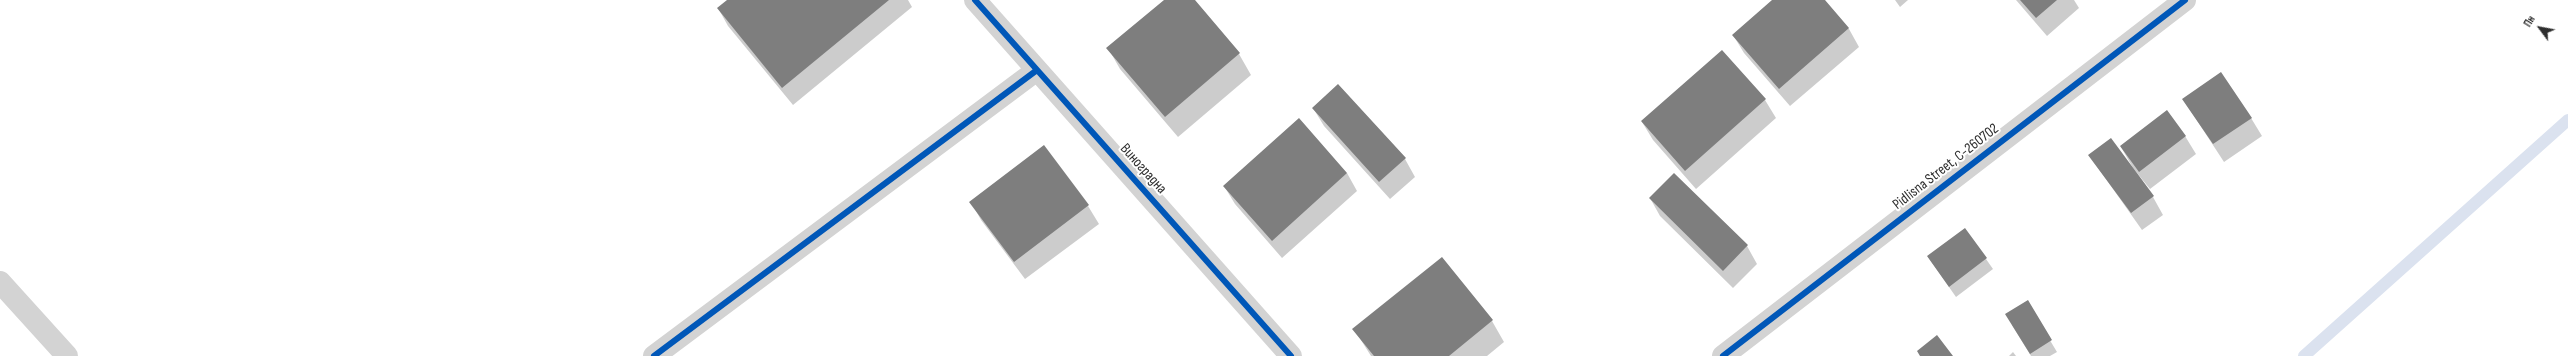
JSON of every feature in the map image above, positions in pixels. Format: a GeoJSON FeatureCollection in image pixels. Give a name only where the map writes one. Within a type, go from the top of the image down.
{"type":"FeatureCollection","features":[{"type":"Feature","properties":{"kind":"street","name":"Виноградна"},"geometry":{"type":"LineString","coordinates":[[975,0],[1291,356]]}},
{"type":"Feature","properties":{"kind":"street","name":"Pidlisna Street, С-260702"},"geometry":{"type":"LineString","coordinates":[[1723,356],[2185,0]]}},
{"type":"Feature","properties":{"kind":"street"},"geometry":{"type":"LineString","coordinates":[[654,356],[1037,70]]}},
{"type":"Feature","properties":{"kind":"street"},"geometry":{"type":"LineString","coordinates":[[0,282],[67,356]]}},
{"type":"Feature","properties":{"kind":"building"},"geometry":{"type":"Polygon","coordinates":[[[727,0],[889,0],[782,88],[717,8],[727,0]]]}},
{"type":"Feature","properties":{"kind":"building"},"geometry":{"type":"Polygon","coordinates":[[[1164,0],[1195,0],[1240,53],[1165,117],[1106,48],[1164,0]]]}},
{"type":"Feature","properties":{"kind":"building"},"geometry":{"type":"Polygon","coordinates":[[[1772,0],[1825,0],[1849,28],[1779,89],[1732,35],[1772,0]]]}},
{"type":"Feature","properties":{"kind":"building"},"geometry":{"type":"Polygon","coordinates":[[[2020,0],[2057,0],[2036,18],[2020,0]]]}},
{"type":"Feature","properties":{"kind":"building"},"geometry":{"type":"Polygon","coordinates":[[[1722,50],[1766,99],[1685,171],[1641,121],[1722,50]]]}},
{"type":"Feature","properties":{"kind":"building"},"geometry":{"type":"Polygon","coordinates":[[[2221,72],[2252,118],[2213,144],[2182,99],[2221,72]]]}},
{"type":"Feature","properties":{"kind":"building"},"geometry":{"type":"Polygon","coordinates":[[[1338,84],[1406,158],[1379,182],[1312,108],[1338,84]]]}},
{"type":"Feature","properties":{"kind":"building"},"geometry":{"type":"Polygon","coordinates":[[[2167,110],[2186,136],[2139,172],[2120,146],[2167,110]]]}},
{"type":"Feature","properties":{"kind":"building"},"geometry":{"type":"Polygon","coordinates":[[[1299,118],[1347,173],[1272,241],[1223,186],[1299,118]]]}},
{"type":"Feature","properties":{"kind":"building"},"geometry":{"type":"Polygon","coordinates":[[[2111,138],[2154,196],[2131,213],[2088,155],[2111,138]]]}},
{"type":"Feature","properties":{"kind":"building"},"geometry":{"type":"Polygon","coordinates":[[[1044,145],[1089,205],[1014,262],[969,202],[1044,145]]]}},
{"type":"Feature","properties":{"kind":"building"},"geometry":{"type":"Polygon","coordinates":[[[1674,173],[1748,245],[1723,271],[1649,198],[1674,173]]]}},
{"type":"Feature","properties":{"kind":"building"},"geometry":{"type":"Polygon","coordinates":[[[1965,228],[1987,258],[1949,287],[1927,256],[1965,228]]]}},
{"type":"Feature","properties":{"kind":"building"},"geometry":{"type":"Polygon","coordinates":[[[1442,257],[1493,320],[1449,356],[1374,356],[1352,329],[1442,257]]]}},
{"type":"Feature","properties":{"kind":"building"},"geometry":{"type":"Polygon","coordinates":[[[2028,300],[2052,340],[2030,354],[2005,314],[2028,300]]]}},
{"type":"Feature","properties":{"kind":"building"},"geometry":{"type":"Polygon","coordinates":[[[1937,335],[1953,356],[1920,356],[1917,351],[1937,335]]]}},
{"type":"Feature","properties":{"kind":"waterway"},"geometry":{"type":"LineString","coordinates":[[2304,356],[2568,120]]}},
{"type":"Feature","properties":{"kind":"cycle path"},"geometry":{"type":"LineString","coordinates":[[975,0],[1291,356]]}},
{"type":"Feature","properties":{"kind":"cycle path"},"geometry":{"type":"LineString","coordinates":[[1723,356],[2185,0]]}},
{"type":"Feature","properties":{"kind":"cycle path"},"geometry":{"type":"LineString","coordinates":[[654,356],[1037,70]]}}]}
